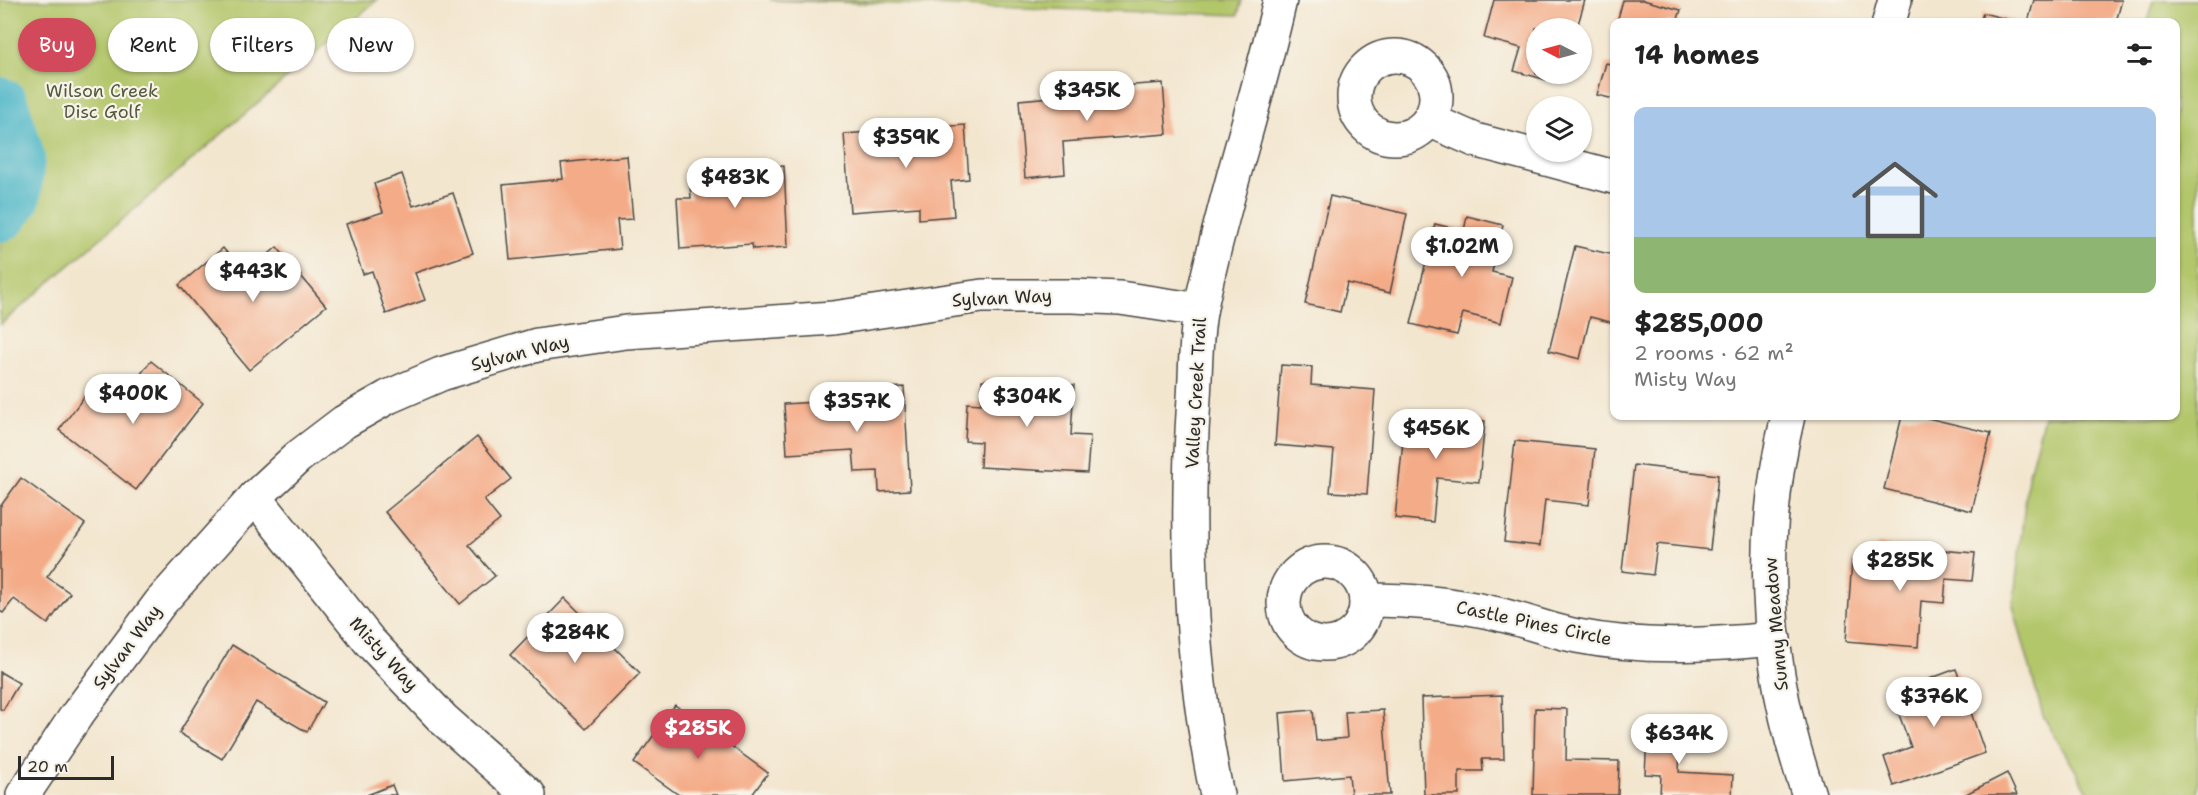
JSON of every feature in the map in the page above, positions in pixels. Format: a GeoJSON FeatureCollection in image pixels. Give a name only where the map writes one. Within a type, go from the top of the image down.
{"type":"FeatureCollection","features":[{"type":"Feature","properties":{"kind":"street","name":"Valley Creek Trail"},"geometry":{"type":"LineString","coordinates":[[1217,795],[1208,753],[1196,656],[1191,546],[1191,439],[1200,310],[1212,256],[1281,0]]}},
{"type":"Feature","properties":{"kind":"street"},"geometry":{"type":"LineString","coordinates":[[1890,18],[1895,0]]}},
{"type":"Feature","properties":{"kind":"street"},"geometry":{"type":"LineString","coordinates":[[1429,120],[1475,140],[1610,176]]}},
{"type":"Feature","properties":{"kind":"street","name":"Sylvan Way"},"geometry":{"type":"LineString","coordinates":[[22,795],[76,716],[160,603],[255,497],[307,450],[344,422],[388,397],[441,374],[537,345],[626,332],[710,325],[772,324],[833,318],[982,296],[1120,298],[1200,310]]}},
{"type":"Feature","properties":{"kind":"street","name":"Sunny Meadow"},"geometry":{"type":"LineString","coordinates":[[1787,420],[1775,481],[1768,565],[1774,639],[1784,712],[1809,795]]}},
{"type":"Feature","properties":{"kind":"street","name":"Misty Way"},"geometry":{"type":"LineString","coordinates":[[255,497],[370,642],[443,719],[529,795]]}},
{"type":"Feature","properties":{"kind":"street","name":"Castle Pines Circle"},"geometry":{"type":"LineString","coordinates":[[1366,600],[1413,601],[1466,608],[1490,612],[1578,636],[1640,644],[1713,645],[1774,639]]}},
{"type":"Feature","properties":{"kind":"green space","name":"Wilson Creek Disc Golf"},"geometry":{"type":"Polygon","coordinates":[[[0,0],[377,0],[356,18],[327,18],[327,43],[315,53],[315,18],[210,18],[210,72],[293,72],[0,325],[0,0]]]}},
{"type":"Feature","properties":{"kind":"green space"},"geometry":{"type":"Polygon","coordinates":[[[770,0],[1242,0],[1238,15],[770,0]]]}},
{"type":"Feature","properties":{"kind":"green space"},"geometry":{"type":"Polygon","coordinates":[[[2153,0],[2198,0],[2198,795],[2090,795],[2043,716],[2013,606],[2028,477],[2043,420],[2180,420],[2180,18],[2148,18],[2153,0]]]}},
{"type":"Feature","properties":{"kind":"building"},"geometry":{"type":"Polygon","coordinates":[[[1494,0],[1585,0],[1580,18],[1526,18],[1526,74],[1514,71],[1521,48],[1484,38],[1494,0]]]}},
{"type":"Feature","properties":{"kind":"building"},"geometry":{"type":"Polygon","coordinates":[[[1623,0],[1643,0],[1681,10],[1678,18],[1618,18],[1623,0]]]}},
{"type":"Feature","properties":{"kind":"building"},"geometry":{"type":"Polygon","coordinates":[[[2034,0],[2122,0],[2117,18],[2029,18],[2034,0]]]}},
{"type":"Feature","properties":{"kind":"building"},"geometry":{"type":"Polygon","coordinates":[[[1983,13],[2002,18],[1981,18],[1983,13]]]}},
{"type":"Feature","properties":{"kind":"building"},"geometry":{"type":"Polygon","coordinates":[[[1606,63],[1610,64],[1610,98],[1597,95],[1606,63]]]}},
{"type":"Feature","properties":{"kind":"building"},"geometry":{"type":"Polygon","coordinates":[[[1163,83],[1167,134],[1063,142],[1065,174],[1025,178],[1019,100],[1106,92],[1105,87],[1163,83]]]}},
{"type":"Feature","properties":{"kind":"building"},"geometry":{"type":"Polygon","coordinates":[[[965,125],[969,179],[951,181],[954,216],[919,219],[919,207],[850,212],[844,134],[965,125]]]}},
{"type":"Feature","properties":{"kind":"building"},"geometry":{"type":"Polygon","coordinates":[[[627,156],[633,219],[617,220],[620,249],[510,260],[503,185],[563,179],[561,163],[627,156]]]}},
{"type":"Feature","properties":{"kind":"building"},"geometry":{"type":"Polygon","coordinates":[[[784,166],[788,247],[753,249],[752,244],[680,249],[677,198],[691,198],[689,171],[784,166]]]}},
{"type":"Feature","properties":{"kind":"building"},"geometry":{"type":"Polygon","coordinates":[[[402,174],[413,206],[453,193],[473,253],[415,273],[425,300],[386,314],[372,271],[363,274],[346,224],[383,212],[374,184],[402,174]]]}},
{"type":"Feature","properties":{"kind":"building"},"geometry":{"type":"Polygon","coordinates":[[[1330,196],[1407,214],[1390,293],[1347,283],[1340,312],[1305,304],[1330,196]]]}},
{"type":"Feature","properties":{"kind":"building"},"geometry":{"type":"Polygon","coordinates":[[[1467,216],[1503,225],[1492,272],[1512,277],[1501,323],[1463,313],[1457,335],[1411,324],[1435,224],[1464,231],[1467,216]]]}},
{"type":"Feature","properties":{"kind":"building"},"geometry":{"type":"Polygon","coordinates":[[[1575,246],[1610,254],[1610,322],[1590,317],[1580,359],[1549,351],[1575,246]]]}},
{"type":"Feature","properties":{"kind":"building"},"geometry":{"type":"Polygon","coordinates":[[[277,247],[326,306],[249,370],[179,285],[223,248],[245,274],[277,247]]]}},
{"type":"Feature","properties":{"kind":"building"},"geometry":{"type":"Polygon","coordinates":[[[151,361],[203,403],[136,490],[59,430],[89,390],[113,409],[151,361]]]}},
{"type":"Feature","properties":{"kind":"building"},"geometry":{"type":"Polygon","coordinates":[[[1281,365],[1312,367],[1311,385],[1375,390],[1367,494],[1330,492],[1334,450],[1275,445],[1281,365]]]}},
{"type":"Feature","properties":{"kind":"building"},"geometry":{"type":"Polygon","coordinates":[[[982,380],[1074,385],[1071,435],[1090,436],[1087,473],[980,467],[981,442],[965,441],[967,403],[981,404],[982,380]]]}},
{"type":"Feature","properties":{"kind":"building"},"geometry":{"type":"Polygon","coordinates":[[[904,387],[910,490],[879,492],[878,471],[855,472],[853,450],[787,454],[784,404],[866,399],[866,389],[904,387]]]}},
{"type":"Feature","properties":{"kind":"building"},"geometry":{"type":"Polygon","coordinates":[[[1406,413],[1485,421],[1479,482],[1437,478],[1433,522],[1395,518],[1406,413]]]}},
{"type":"Feature","properties":{"kind":"building"},"geometry":{"type":"Polygon","coordinates":[[[1901,420],[1936,420],[1991,433],[1972,511],[1884,489],[1901,420]]]}},
{"type":"Feature","properties":{"kind":"building"},"geometry":{"type":"Polygon","coordinates":[[[477,437],[511,479],[484,500],[500,520],[469,545],[495,576],[460,604],[385,512],[477,437]]]}},
{"type":"Feature","properties":{"kind":"building"},"geometry":{"type":"Polygon","coordinates":[[[1515,441],[1595,449],[1589,505],[1545,500],[1540,546],[1504,542],[1515,441]]]}},
{"type":"Feature","properties":{"kind":"building"},"geometry":{"type":"Polygon","coordinates":[[[1634,465],[1718,475],[1710,550],[1657,544],[1653,575],[1622,571],[1634,465]]]}},
{"type":"Feature","properties":{"kind":"building"},"geometry":{"type":"Polygon","coordinates":[[[21,478],[85,524],[47,577],[70,593],[48,624],[14,599],[3,613],[0,611],[0,507],[21,478]]]}},
{"type":"Feature","properties":{"kind":"building"},"geometry":{"type":"Polygon","coordinates":[[[1877,545],[1975,553],[1972,581],[1946,579],[1944,603],[1921,601],[1918,647],[1846,641],[1852,561],[1876,562],[1877,545]]]}},
{"type":"Feature","properties":{"kind":"building"},"geometry":{"type":"Polygon","coordinates":[[[565,598],[640,673],[586,729],[510,655],[565,598]]]}},
{"type":"Feature","properties":{"kind":"building"},"geometry":{"type":"Polygon","coordinates":[[[232,645],[324,702],[307,732],[256,702],[222,759],[179,733],[232,645]]]}},
{"type":"Feature","properties":{"kind":"building"},"geometry":{"type":"Polygon","coordinates":[[[1956,669],[1985,753],[1894,786],[1884,757],[1911,747],[1891,693],[1956,669]]]}},
{"type":"Feature","properties":{"kind":"building"},"geometry":{"type":"Polygon","coordinates":[[[0,672],[19,683],[3,710],[0,709],[0,672]]]}},
{"type":"Feature","properties":{"kind":"building"},"geometry":{"type":"Polygon","coordinates":[[[1502,695],[1504,759],[1482,759],[1483,771],[1459,771],[1459,795],[1424,795],[1421,698],[1502,695]]]}},
{"type":"Feature","properties":{"kind":"building"},"geometry":{"type":"Polygon","coordinates":[[[675,705],[768,773],[752,795],[679,795],[634,763],[675,705]]]}},
{"type":"Feature","properties":{"kind":"building"},"geometry":{"type":"Polygon","coordinates":[[[1535,708],[1567,709],[1566,760],[1619,761],[1618,795],[1533,795],[1535,708]]]}},
{"type":"Feature","properties":{"kind":"building"},"geometry":{"type":"Polygon","coordinates":[[[1313,710],[1316,741],[1347,738],[1345,712],[1383,710],[1390,795],[1351,795],[1349,775],[1285,781],[1280,713],[1313,710]]]}},
{"type":"Feature","properties":{"kind":"building"},"geometry":{"type":"Polygon","coordinates":[[[1648,721],[1681,723],[1679,772],[1733,775],[1732,795],[1660,795],[1661,775],[1645,774],[1648,721]]]}},
{"type":"Feature","properties":{"kind":"building"},"geometry":{"type":"Polygon","coordinates":[[[2007,773],[2017,795],[1964,795],[2007,773]]]}},
{"type":"Feature","properties":{"kind":"building"},"geometry":{"type":"Polygon","coordinates":[[[392,785],[396,795],[367,795],[392,785]]]}},
{"type":"Feature","properties":{"kind":"waterway"},"geometry":{"type":"LineString","coordinates":[[0,106],[16,158],[12,196],[0,213]]}}]}
